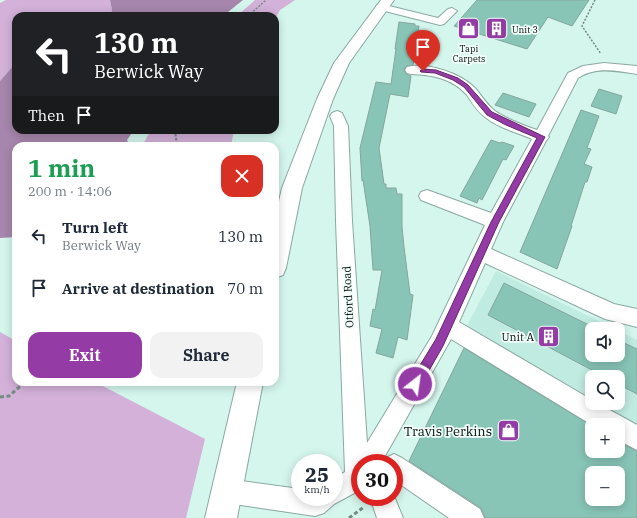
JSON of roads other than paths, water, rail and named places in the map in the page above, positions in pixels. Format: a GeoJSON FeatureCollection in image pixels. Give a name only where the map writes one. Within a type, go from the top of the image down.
{"type":"FeatureCollection","features":[{"type":"Feature","properties":{"kind":"main road"},"geometry":{"type":"LineString","coordinates":[[279,249],[292,188],[326,99],[342,63],[385,4]]}},
{"type":"Feature","properties":{"kind":"main road"},"geometry":{"type":"LineString","coordinates":[[224,505],[249,386]]}},
{"type":"Feature","properties":{"kind":"street"},"geometry":{"type":"LineString","coordinates":[[385,4],[440,22],[452,10]]}},
{"type":"Feature","properties":{"kind":"street"},"geometry":{"type":"LineString","coordinates":[[380,454],[440,343],[482,254],[495,222],[542,137],[573,76],[579,71],[598,66],[637,70]]}},
{"type":"Feature","properties":{"kind":"street"},"geometry":{"type":"LineString","coordinates":[[411,70],[437,67],[466,86],[489,114],[508,124],[542,137]]}},
{"type":"Feature","properties":{"kind":"street","name":"Otford Road"},"geometry":{"type":"LineString","coordinates":[[337,116],[341,126],[344,221],[370,454]]}},
{"type":"Feature","properties":{"kind":"street"},"geometry":{"type":"LineString","coordinates":[[427,196],[495,222]]}},
{"type":"Feature","properties":{"kind":"street"},"geometry":{"type":"LineString","coordinates":[[482,254],[612,313],[637,318]]}},
{"type":"Feature","properties":{"kind":"street"},"geometry":{"type":"LineString","coordinates":[[447,326],[601,418]]}},
{"type":"Feature","properties":{"kind":"street"},"geometry":{"type":"LineString","coordinates":[[625,431],[637,438]]}},
{"type":"Feature","properties":{"kind":"street"},"geometry":{"type":"LineString","coordinates":[[403,484],[471,518]]}},
{"type":"Feature","properties":{"kind":"street"},"geometry":{"type":"LineString","coordinates":[[224,505],[291,500]]}},
{"type":"Feature","properties":{"kind":"street"},"geometry":{"type":"LineString","coordinates":[[381,506],[390,518]]}},
{"type":"Feature","properties":{"kind":"place","name":"Tapi Carpets"},"geometry":{"type":"Point","coordinates":[469,29]}},
{"type":"Feature","properties":{"kind":"place","name":"Unit 3"},"geometry":{"type":"Point","coordinates":[496,29]}},
{"type":"Feature","properties":{"kind":"place","name":"Unit A"},"geometry":{"type":"Point","coordinates":[549,337]}},
{"type":"Feature","properties":{"kind":"place","name":"Travis Perkins"},"geometry":{"type":"Point","coordinates":[508,431]}}]}
